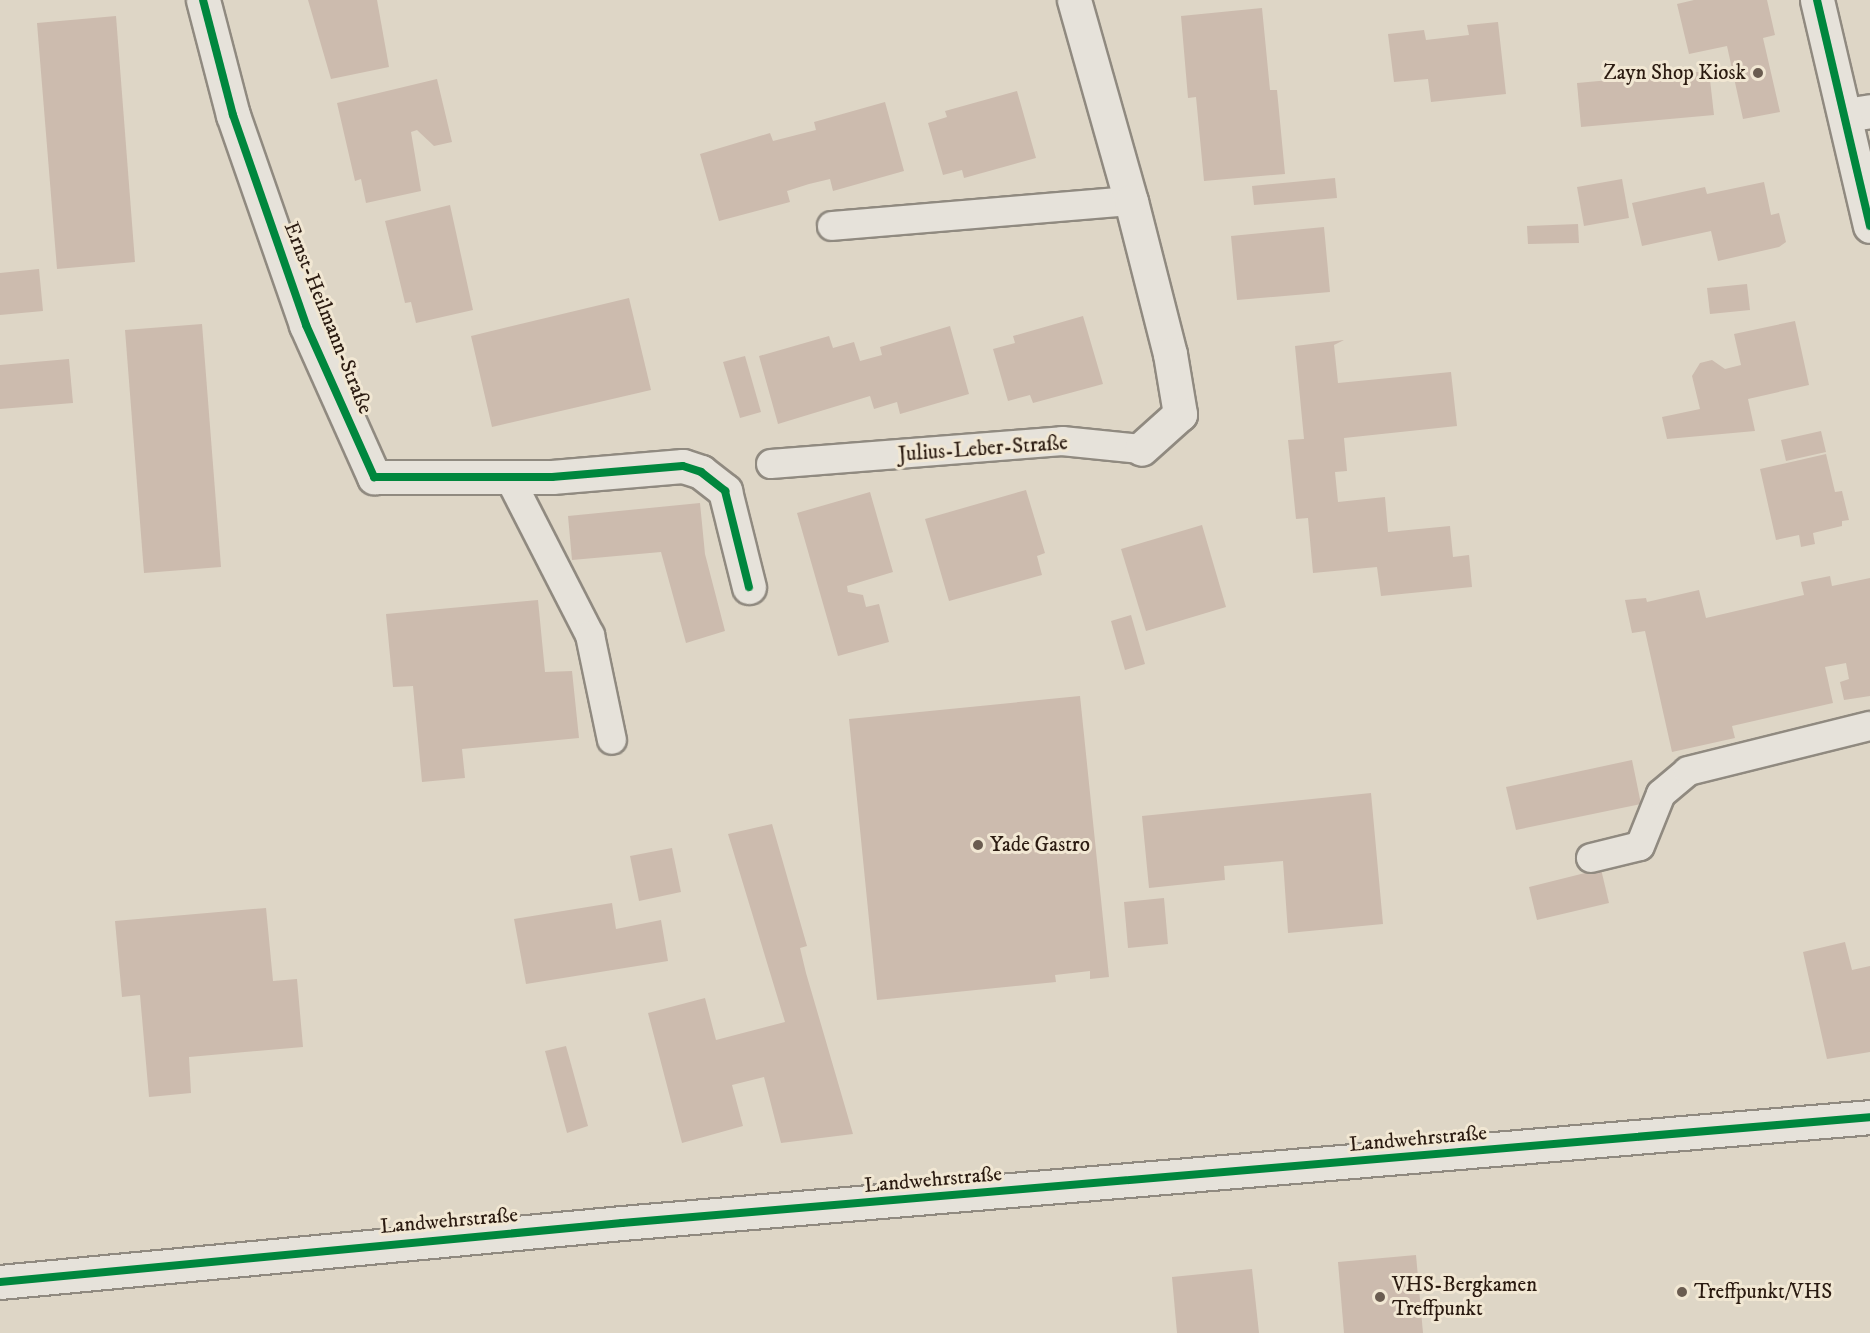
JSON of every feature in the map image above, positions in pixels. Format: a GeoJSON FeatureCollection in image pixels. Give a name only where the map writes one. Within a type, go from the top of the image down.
{"type":"FeatureCollection","features":[{"type":"Feature","properties":{"kind":"main road","name":"Ernst-Heilmann-Straße"},"geometry":{"type":"LineString","coordinates":[[203,0],[233,115],[306,325],[374,477],[552,477],[683,466],[701,472],[725,491],[749,587]]}},
{"type":"Feature","properties":{"kind":"main road","name":"Julius-Leber-Straße"},"geometry":{"type":"LineString","coordinates":[[1074,0],[1131,201],[1170,354],[1180,414],[1141,449]]}},
{"type":"Feature","properties":{"kind":"main road"},"geometry":{"type":"LineString","coordinates":[[1817,0],[1858,113],[1870,226]]}},
{"type":"Feature","properties":{"kind":"main road","name":"Landwehrstraße"},"geometry":{"type":"LineString","coordinates":[[0,1282],[622,1223],[1870,1117]]}},
{"type":"Feature","properties":{"kind":"lane"},"geometry":{"type":"LineString","coordinates":[[832,226],[1131,201]]}},
{"type":"Feature","properties":{"kind":"lane","name":"Julius-Leber-Straße"},"geometry":{"type":"LineString","coordinates":[[771,464],[1062,441],[1141,449]]}},
{"type":"Feature","properties":{"kind":"lane"},"geometry":{"type":"LineString","coordinates":[[509,477],[590,635],[612,740]]}},
{"type":"Feature","properties":{"kind":"lane"},"geometry":{"type":"LineString","coordinates":[[1591,858],[1640,846],[1661,794],[1688,771],[1870,726]]}},
{"type":"Feature","properties":{"kind":"building"},"geometry":{"type":"Polygon","coordinates":[[[308,0],[377,0],[389,67],[331,79],[308,0]]]}},
{"type":"Feature","properties":{"kind":"building"},"geometry":{"type":"Polygon","coordinates":[[[1694,0],[1767,0],[1775,35],[1763,38],[1780,112],[1743,119],[1727,46],[1689,54],[1677,4],[1694,0]]]}},
{"type":"Feature","properties":{"kind":"building"},"geometry":{"type":"Polygon","coordinates":[[[1262,8],[1270,90],[1277,90],[1285,174],[1204,181],[1196,97],[1188,98],[1181,16],[1262,8]]]}},
{"type":"Feature","properties":{"kind":"building"},"geometry":{"type":"Polygon","coordinates":[[[116,16],[135,262],[57,269],[37,23],[116,16]]]}},
{"type":"Feature","properties":{"kind":"building"},"geometry":{"type":"Polygon","coordinates":[[[1498,22],[1506,94],[1431,102],[1428,79],[1394,82],[1388,34],[1424,30],[1426,40],[1469,35],[1467,25],[1498,22]]]}},
{"type":"Feature","properties":{"kind":"building"},"geometry":{"type":"Polygon","coordinates":[[[1709,71],[1714,115],[1581,127],[1577,83],[1709,71]]]}},
{"type":"Feature","properties":{"kind":"building"},"geometry":{"type":"Polygon","coordinates":[[[437,79],[452,142],[434,146],[417,130],[411,132],[421,191],[366,203],[361,179],[355,181],[337,103],[437,79]]]}},
{"type":"Feature","properties":{"kind":"building"},"geometry":{"type":"Polygon","coordinates":[[[1017,91],[1036,158],[964,178],[962,170],[943,175],[928,123],[947,117],[945,111],[1017,91]]]}},
{"type":"Feature","properties":{"kind":"building"},"geometry":{"type":"Polygon","coordinates":[[[885,102],[904,171],[833,191],[830,179],[809,184],[787,191],[790,202],[719,221],[700,154],[770,133],[773,141],[816,130],[814,122],[885,102]]]}},
{"type":"Feature","properties":{"kind":"building"},"geometry":{"type":"Polygon","coordinates":[[[1335,178],[1337,198],[1254,205],[1252,186],[1335,178]]]}},
{"type":"Feature","properties":{"kind":"building"},"geometry":{"type":"Polygon","coordinates":[[[1622,179],[1629,218],[1584,226],[1577,187],[1622,179]]]}},
{"type":"Feature","properties":{"kind":"building"},"geometry":{"type":"Polygon","coordinates":[[[1764,182],[1771,215],[1779,213],[1786,242],[1779,247],[1718,261],[1711,231],[1642,246],[1632,203],[1705,187],[1707,194],[1764,182]]]}},
{"type":"Feature","properties":{"kind":"building"},"geometry":{"type":"Polygon","coordinates":[[[450,205],[473,310],[416,323],[411,302],[405,303],[385,221],[450,205]]]}},
{"type":"Feature","properties":{"kind":"building"},"geometry":{"type":"Polygon","coordinates":[[[1578,224],[1579,243],[1528,244],[1527,226],[1578,224]]]}},
{"type":"Feature","properties":{"kind":"building"},"geometry":{"type":"Polygon","coordinates":[[[1324,227],[1330,292],[1237,300],[1231,236],[1324,227]]]}},
{"type":"Feature","properties":{"kind":"building"},"geometry":{"type":"Polygon","coordinates":[[[39,269],[43,311],[0,315],[0,273],[39,269]]]}},
{"type":"Feature","properties":{"kind":"building"},"geometry":{"type":"Polygon","coordinates":[[[1747,284],[1750,310],[1710,314],[1707,288],[1747,284]]]}},
{"type":"Feature","properties":{"kind":"building"},"geometry":{"type":"Polygon","coordinates":[[[629,298],[651,390],[492,427],[471,336],[629,298]]]}},
{"type":"Feature","properties":{"kind":"building"},"geometry":{"type":"Polygon","coordinates":[[[1083,316],[1103,384],[1033,403],[1030,395],[1008,401],[993,349],[1015,343],[1013,336],[1083,316]]]}},
{"type":"Feature","properties":{"kind":"building"},"geometry":{"type":"Polygon","coordinates":[[[1795,321],[1809,385],[1748,399],[1755,431],[1667,439],[1662,417],[1700,409],[1692,376],[1700,363],[1712,360],[1725,369],[1741,365],[1734,334],[1795,321]]]}},
{"type":"Feature","properties":{"kind":"building"},"geometry":{"type":"Polygon","coordinates":[[[202,324],[221,567],[144,573],[125,330],[202,324]]]}},
{"type":"Feature","properties":{"kind":"building"},"geometry":{"type":"Polygon","coordinates":[[[950,326],[969,394],[900,414],[897,402],[874,409],[870,396],[778,424],[759,356],[829,336],[833,348],[854,342],[860,361],[882,355],[880,347],[950,326]]]}},
{"type":"Feature","properties":{"kind":"building"},"geometry":{"type":"Polygon","coordinates":[[[1344,340],[1334,345],[1338,383],[1451,372],[1457,426],[1344,438],[1347,471],[1335,472],[1338,502],[1385,497],[1388,532],[1450,526],[1453,557],[1469,555],[1472,587],[1381,596],[1377,567],[1313,573],[1308,518],[1296,519],[1288,440],[1304,439],[1295,346],[1344,340]]]}},
{"type":"Feature","properties":{"kind":"building"},"geometry":{"type":"Polygon","coordinates":[[[745,356],[761,412],[740,418],[723,362],[745,356]]]}},
{"type":"Feature","properties":{"kind":"building"},"geometry":{"type":"Polygon","coordinates":[[[69,359],[73,403],[0,409],[0,365],[69,359]]]}},
{"type":"Feature","properties":{"kind":"building"},"geometry":{"type":"Polygon","coordinates":[[[1821,431],[1826,452],[1786,461],[1781,440],[1821,431]]]}},
{"type":"Feature","properties":{"kind":"building"},"geometry":{"type":"Polygon","coordinates":[[[1826,454],[1835,492],[1842,491],[1849,520],[1842,521],[1842,526],[1813,533],[1815,544],[1801,547],[1799,535],[1776,540],[1760,469],[1826,454]]]}},
{"type":"Feature","properties":{"kind":"building"},"geometry":{"type":"Polygon","coordinates":[[[1026,490],[1045,553],[1037,556],[1042,575],[949,601],[925,519],[1026,490]]]}},
{"type":"Feature","properties":{"kind":"building"},"geometry":{"type":"Polygon","coordinates":[[[870,492],[893,572],[847,586],[848,592],[863,595],[866,607],[879,604],[889,642],[838,656],[797,513],[870,492]]]}},
{"type":"Feature","properties":{"kind":"building"},"geometry":{"type":"Polygon","coordinates":[[[700,503],[705,554],[725,631],[686,643],[661,552],[572,560],[568,516],[700,503]]]}},
{"type":"Feature","properties":{"kind":"building"},"geometry":{"type":"Polygon","coordinates":[[[1202,525],[1226,607],[1146,631],[1121,549],[1202,525]]]}},
{"type":"Feature","properties":{"kind":"building"},"geometry":{"type":"Polygon","coordinates":[[[1830,576],[1832,586],[1870,578],[1870,696],[1844,700],[1840,682],[1849,679],[1846,663],[1825,667],[1833,703],[1732,726],[1735,738],[1672,752],[1645,631],[1632,633],[1625,600],[1646,598],[1647,602],[1699,590],[1706,618],[1804,595],[1801,582],[1830,576]]]}},
{"type":"Feature","properties":{"kind":"building"},"geometry":{"type":"Polygon","coordinates":[[[538,600],[545,672],[572,671],[579,738],[462,749],[465,778],[422,782],[413,686],[393,687],[386,614],[538,600]]]}},
{"type":"Feature","properties":{"kind":"building"},"geometry":{"type":"Polygon","coordinates":[[[1131,615],[1145,664],[1125,670],[1111,621],[1131,615]]]}},
{"type":"Feature","properties":{"kind":"building","name":"Yade Gastro"},"geometry":{"type":"Polygon","coordinates":[[[1080,696],[1109,977],[1090,979],[1090,971],[1055,975],[1056,982],[877,1000],[849,719],[1080,696]]]}},
{"type":"Feature","properties":{"kind":"building"},"geometry":{"type":"Polygon","coordinates":[[[1632,760],[1641,804],[1516,830],[1506,787],[1632,760]]]}},
{"type":"Feature","properties":{"kind":"building"},"geometry":{"type":"Polygon","coordinates":[[[1371,793],[1383,924],[1288,933],[1283,861],[1224,866],[1225,880],[1149,888],[1142,816],[1371,793]]]}},
{"type":"Feature","properties":{"kind":"building"},"geometry":{"type":"Polygon","coordinates":[[[772,824],[807,946],[800,948],[806,973],[853,1134],[781,1143],[764,1077],[732,1085],[743,1126],[682,1143],[648,1013],[705,998],[716,1040],[785,1022],[728,834],[772,824]]]}},
{"type":"Feature","properties":{"kind":"building"},"geometry":{"type":"Polygon","coordinates":[[[672,848],[681,892],[639,901],[630,856],[672,848]]]}},
{"type":"Feature","properties":{"kind":"building"},"geometry":{"type":"Polygon","coordinates":[[[1601,869],[1609,903],[1537,920],[1529,887],[1601,869]]]}},
{"type":"Feature","properties":{"kind":"building"},"geometry":{"type":"Polygon","coordinates":[[[1164,898],[1168,944],[1128,948],[1124,902],[1164,898]]]}},
{"type":"Feature","properties":{"kind":"building"},"geometry":{"type":"Polygon","coordinates":[[[612,903],[616,929],[661,920],[668,961],[526,984],[514,919],[612,903]]]}},
{"type":"Feature","properties":{"kind":"building"},"geometry":{"type":"Polygon","coordinates":[[[266,908],[273,981],[297,979],[303,1047],[189,1057],[191,1093],[149,1097],[140,995],[122,997],[115,921],[266,908]]]}},
{"type":"Feature","properties":{"kind":"building"},"geometry":{"type":"Polygon","coordinates":[[[1845,942],[1852,970],[1870,966],[1870,1052],[1827,1059],[1803,952],[1845,942]]]}},
{"type":"Feature","properties":{"kind":"building"},"geometry":{"type":"Polygon","coordinates":[[[566,1046],[588,1126],[567,1133],[545,1051],[566,1046]]]}},
{"type":"Feature","properties":{"kind":"building","name":"VHS-Bergkamen Treffpunkt"},"geometry":{"type":"Polygon","coordinates":[[[1416,1255],[1423,1333],[1344,1333],[1338,1262],[1416,1255]]]}},
{"type":"Feature","properties":{"kind":"building"},"geometry":{"type":"Polygon","coordinates":[[[1252,1269],[1259,1333],[1177,1333],[1172,1277],[1252,1269]]]}},
{"type":"Feature","properties":{"kind":"cycle path"},"geometry":{"type":"LineString","coordinates":[[203,0],[233,115],[306,325],[374,477],[552,477],[683,466],[701,472],[725,491],[749,587]]}},
{"type":"Feature","properties":{"kind":"cycle path"},"geometry":{"type":"LineString","coordinates":[[1817,0],[1870,226]]}},
{"type":"Feature","properties":{"kind":"cycle path"},"geometry":{"type":"LineString","coordinates":[[0,1282],[622,1223],[1870,1117]]}},
{"type":"Feature","properties":{"kind":"place","name":"Zayn Shop Kiosk"},"geometry":{"type":"Point","coordinates":[1758,73]}},
{"type":"Feature","properties":{"kind":"place","name":"Yade Gastro"},"geometry":{"type":"Point","coordinates":[978,845]}},
{"type":"Feature","properties":{"kind":"place","name":"Treffpunkt/VHS"},"geometry":{"type":"Point","coordinates":[1682,1292]}},
{"type":"Feature","properties":{"kind":"place","name":"VHS-Bergkamen Treffpunkt"},"geometry":{"type":"Point","coordinates":[1380,1297]}}]}
